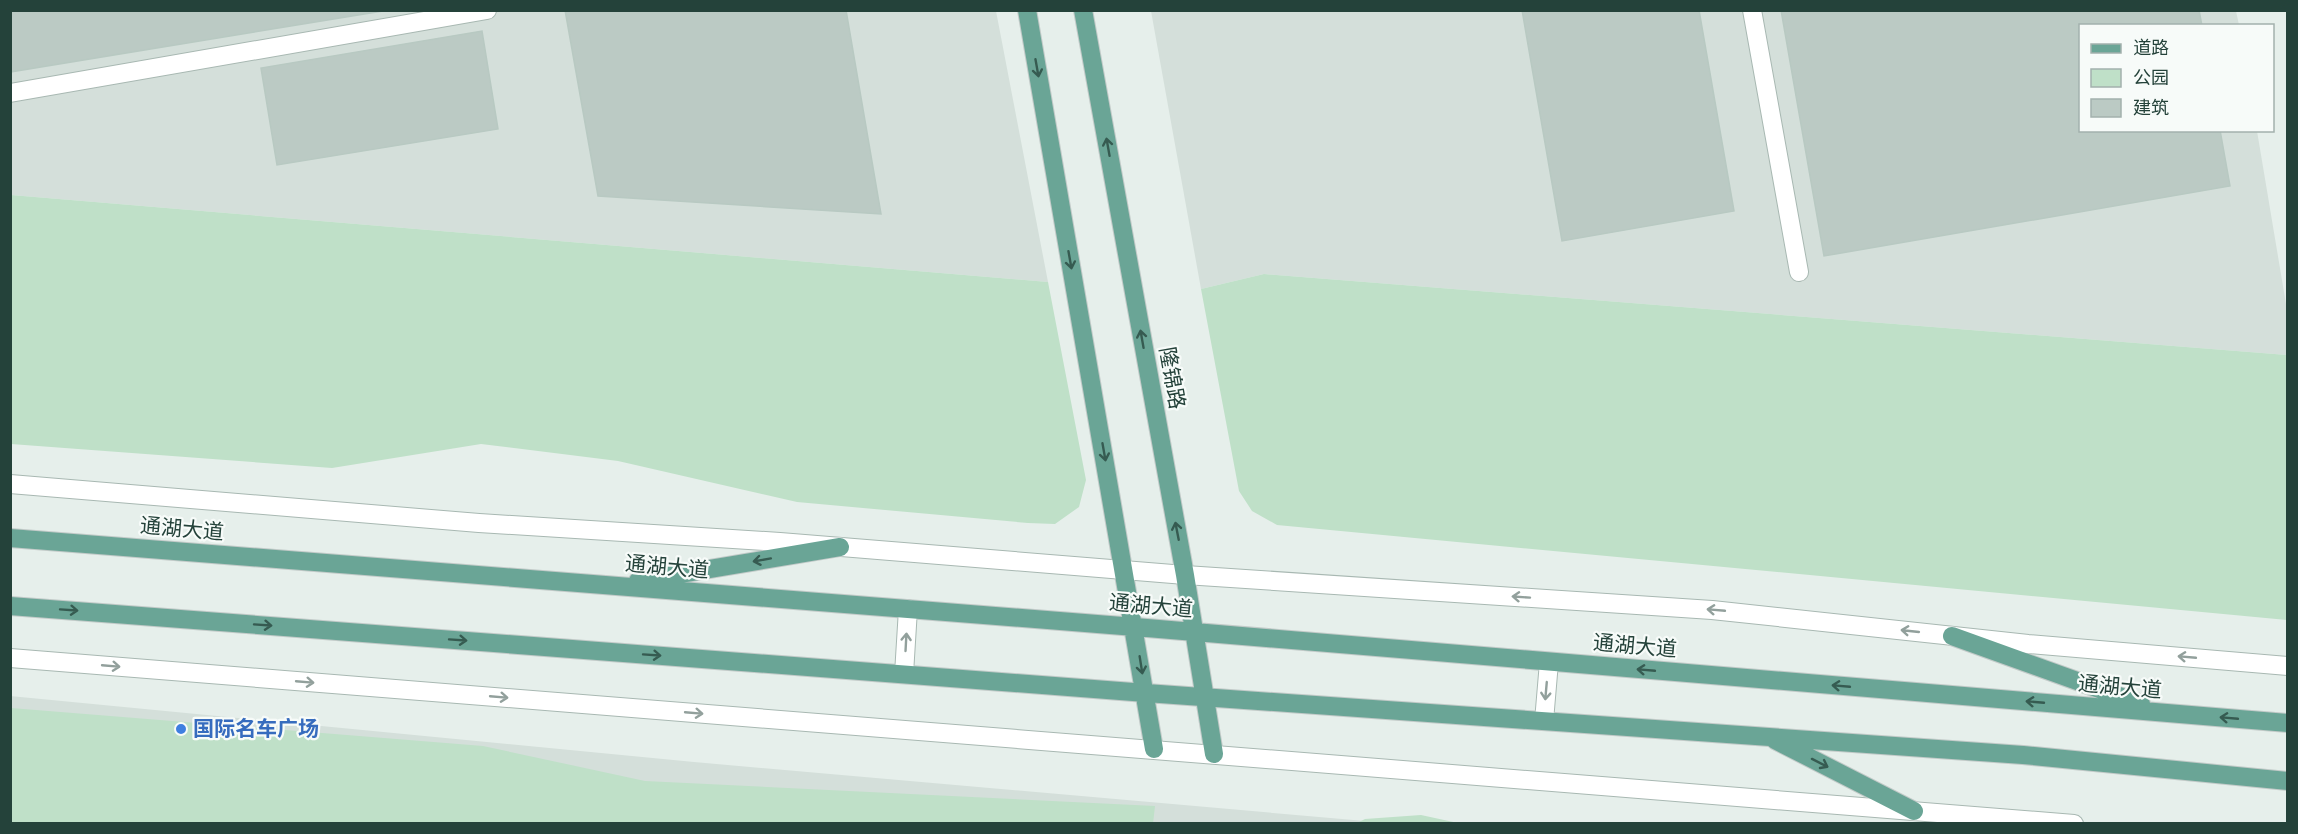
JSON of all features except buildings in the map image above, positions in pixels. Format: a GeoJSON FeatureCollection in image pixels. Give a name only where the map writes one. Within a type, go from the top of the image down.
{"type":"FeatureCollection","features":[{"type":"Feature","properties":{"kind":"main road"},"geometry":{"type":"LineString","coordinates":[[1027,10],[1155,749]]}},
{"type":"Feature","properties":{"kind":"main road","name":"隆锦路"},"geometry":{"type":"LineString","coordinates":[[1083,10],[1185,575],[1214,754]]}},
{"type":"Feature","properties":{"kind":"main road","name":"通湖大道"},"geometry":{"type":"LineString","coordinates":[[10,538],[1135,627],[2288,723]]}},
{"type":"Feature","properties":{"kind":"main road"},"geometry":{"type":"LineString","coordinates":[[612,586],[840,547]]}},
{"type":"Feature","properties":{"kind":"main road"},"geometry":{"type":"LineString","coordinates":[[10,606],[1146,693],[2023,755],[2288,781]]}},
{"type":"Feature","properties":{"kind":"main road"},"geometry":{"type":"LineString","coordinates":[[1952,636],[2165,713]]}},
{"type":"Feature","properties":{"kind":"main road"},"geometry":{"type":"LineString","coordinates":[[1768,737],[1914,811]]}},
{"type":"Feature","properties":{"kind":"street"},"geometry":{"type":"LineString","coordinates":[[10,93],[487,10]]}},
{"type":"Feature","properties":{"kind":"street"},"geometry":{"type":"LineString","coordinates":[[1752,10],[1799,272]]}},
{"type":"Feature","properties":{"kind":"street"},"geometry":{"type":"LineString","coordinates":[[10,484],[479,523],[840,547],[1185,575],[1712,610],[1952,636],[2288,666]]}},
{"type":"Feature","properties":{"kind":"street"},"geometry":{"type":"LineString","coordinates":[[904,674],[908,609]]}},
{"type":"Feature","properties":{"kind":"street"},"geometry":{"type":"LineString","coordinates":[[10,658],[2074,824]]}},
{"type":"Feature","properties":{"kind":"street"},"geometry":{"type":"LineString","coordinates":[[1544,721],[1549,662]]}},
{"type":"Feature","properties":{"kind":"shaded area"},"geometry":{"type":"Polygon","coordinates":[[[10,11],[996,11],[1048,282],[11,195],[10,11]]]}},
{"type":"Feature","properties":{"kind":"shaded area"},"geometry":{"type":"Polygon","coordinates":[[[1151,11],[2236,11],[2239,24],[2079,24],[2079,132],[2257,132],[2287,310],[2287,355],[1264,274],[1201,289],[1151,11]]]}},
{"type":"Feature","properties":{"kind":"shaded area","name":"国际名车广场"},"geometry":{"type":"Polygon","coordinates":[[[10,696],[694,762],[1388,823],[11,823],[10,696]]]}},
{"type":"Feature","properties":{"kind":"green space"},"geometry":{"type":"Polygon","coordinates":[[[11,195],[1048,282],[1086,480],[1079,507],[1055,524],[797,502],[618,461],[481,444],[332,468],[11,444],[11,195]]]}},
{"type":"Feature","properties":{"kind":"green space"},"geometry":{"type":"Polygon","coordinates":[[[1264,274],[2287,355],[2287,620],[1277,525],[1252,511],[1239,491],[1201,289],[1264,274]]]}},
{"type":"Feature","properties":{"kind":"green space","name":"国际名车广场"},"geometry":{"type":"Polygon","coordinates":[[[11,708],[483,746],[645,781],[1155,806],[1153,824],[11,823],[11,708]]]}},
{"type":"Feature","properties":{"kind":"green space"},"geometry":{"type":"Polygon","coordinates":[[[1421,815],[1458,823],[1357,823],[1365,819],[1421,815]]]}},
{"type":"Feature","properties":{"kind":"place","name":"国际名车广场"},"geometry":{"type":"Point","coordinates":[181,729]}}]}
